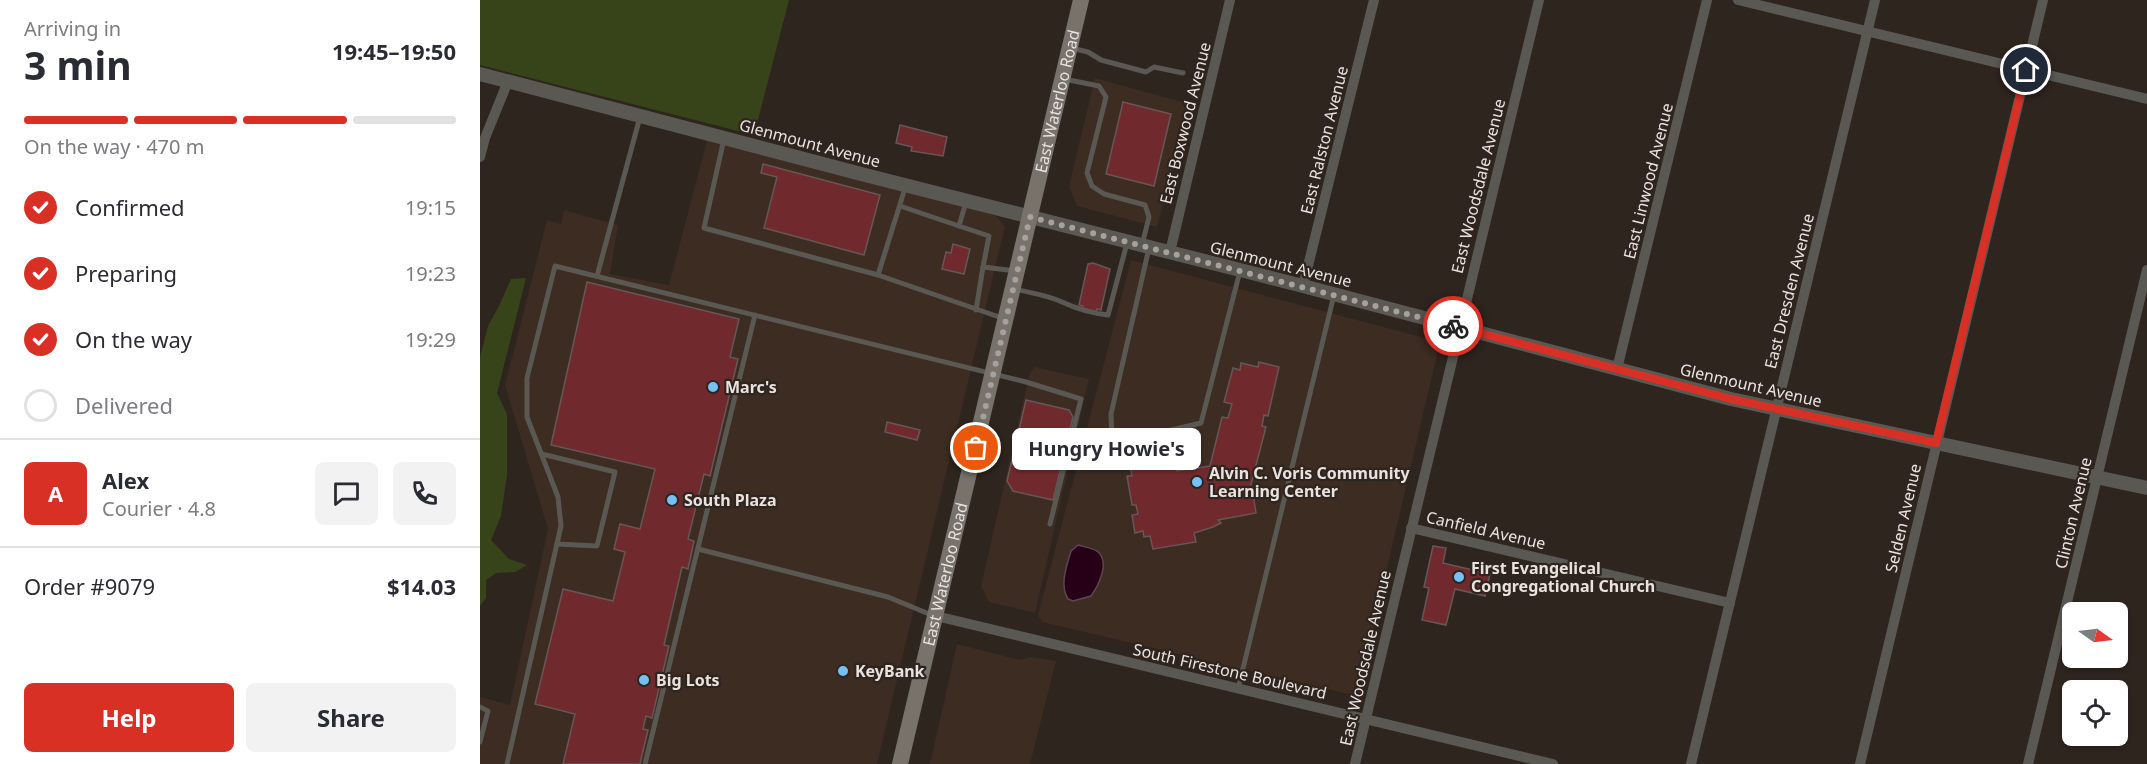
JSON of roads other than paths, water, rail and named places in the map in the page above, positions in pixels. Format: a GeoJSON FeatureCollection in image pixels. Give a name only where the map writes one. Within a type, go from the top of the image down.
{"type":"FeatureCollection","features":[{"type":"Feature","properties":{"kind":"main road","name":"East Waterloo Road"},"geometry":{"type":"LineString","coordinates":[[900,764],[1081,0]]}},
{"type":"Feature","properties":{"kind":"street","name":"East Boxwood Avenue"},"geometry":{"type":"LineString","coordinates":[[1170,252],[1228,0]]}},
{"type":"Feature","properties":{"kind":"street","name":"East Ralston Avenue"},"geometry":{"type":"LineString","coordinates":[[1303,286],[1374,0]]}},
{"type":"Feature","properties":{"kind":"street","name":"East Woodsdale Avenue"},"geometry":{"type":"LineString","coordinates":[[1355,764],[1539,0]]}},
{"type":"Feature","properties":{"kind":"street","name":"East Linwood Avenue"},"geometry":{"type":"LineString","coordinates":[[1617,369],[1707,0]]}},
{"type":"Feature","properties":{"kind":"street"},"geometry":{"type":"LineString","coordinates":[[1738,0],[2147,99]]}},
{"type":"Feature","properties":{"kind":"street","name":"East Dresden Avenue"},"geometry":{"type":"LineString","coordinates":[[1692,764],[1875,0]]}},
{"type":"Feature","properties":{"kind":"street","name":"Selden Avenue"},"geometry":{"type":"LineString","coordinates":[[1860,764],[2043,0]]}},
{"type":"Feature","properties":{"kind":"street","name":"Glenmount Avenue"},"geometry":{"type":"LineString","coordinates":[[480,74],[1731,399],[2147,488]]}},
{"type":"Feature","properties":{"kind":"street"},"geometry":{"type":"LineString","coordinates":[[480,157],[485,138],[508,81]]}},
{"type":"Feature","properties":{"kind":"street","name":"Clinton Avenue"},"geometry":{"type":"LineString","coordinates":[[2028,764],[2147,270]]}},
{"type":"Feature","properties":{"kind":"street","name":"Canfield Avenue"},"geometry":{"type":"LineString","coordinates":[[1411,528],[1730,603]]}},
{"type":"Feature","properties":{"kind":"street","name":"South Firestone Boulevard"},"geometry":{"type":"LineString","coordinates":[[936,616],[1553,764]]}},
{"type":"Feature","properties":{"kind":"lane"},"geometry":{"type":"LineString","coordinates":[[1070,48],[1088,52],[1101,60],[1146,72],[1154,68],[1183,73]]}},
{"type":"Feature","properties":{"kind":"lane"},"geometry":{"type":"LineString","coordinates":[[1063,78],[1099,86],[1106,97],[1087,173],[1092,186],[1104,194],[1145,205],[1149,217],[1146,246],[1111,414],[1112,444],[1201,423],[1240,271]]}},
{"type":"Feature","properties":{"kind":"lane"},"geometry":{"type":"LineString","coordinates":[[597,276],[640,116]]}},
{"type":"Feature","properties":{"kind":"lane"},"geometry":{"type":"LineString","coordinates":[[724,137],[704,228],[878,275],[1006,319]]}},
{"type":"Feature","properties":{"kind":"lane"},"geometry":{"type":"LineString","coordinates":[[878,275],[906,186]]}},
{"type":"Feature","properties":{"kind":"lane"},"geometry":{"type":"LineString","coordinates":[[959,226],[966,200]]}},
{"type":"Feature","properties":{"kind":"lane"},"geometry":{"type":"LineString","coordinates":[[900,206],[989,236],[976,310]]}},
{"type":"Feature","properties":{"kind":"lane"},"geometry":{"type":"LineString","coordinates":[[1013,288],[1095,314],[1107,315],[1127,242]]}},
{"type":"Feature","properties":{"kind":"lane"},"geometry":{"type":"LineString","coordinates":[[507,764],[561,526],[558,497],[527,417],[527,378],[555,266],[1026,382],[1081,399],[1050,524]]}},
{"type":"Feature","properties":{"kind":"lane"},"geometry":{"type":"LineString","coordinates":[[983,267],[1017,271]]}},
{"type":"Feature","properties":{"kind":"lane"},"geometry":{"type":"LineString","coordinates":[[1238,689],[1334,295]]}},
{"type":"Feature","properties":{"kind":"lane"},"geometry":{"type":"LineString","coordinates":[[645,764],[755,315]]}},
{"type":"Feature","properties":{"kind":"lane"},"geometry":{"type":"LineString","coordinates":[[542,453],[615,472],[597,546],[557,544]]}},
{"type":"Feature","properties":{"kind":"lane"},"geometry":{"type":"LineString","coordinates":[[698,549],[888,597],[936,616]]}},
{"type":"Feature","properties":{"kind":"lane"},"geometry":{"type":"LineString","coordinates":[[480,707],[488,711],[480,742]]}},
{"type":"Feature","properties":{"kind":"place","name":"Marc's"},"geometry":{"type":"Point","coordinates":[713,387]}},
{"type":"Feature","properties":{"kind":"place","name":"Hungry Howie's"},"geometry":{"type":"Point","coordinates":[976,448]}},
{"type":"Feature","properties":{"kind":"place","name":"Alvin C. Voris Community Learning Center"},"geometry":{"type":"Point","coordinates":[1197,482]}},
{"type":"Feature","properties":{"kind":"place","name":"South Plaza"},"geometry":{"type":"Point","coordinates":[672,500]}},
{"type":"Feature","properties":{"kind":"place","name":"First Evangelical Congregational Church"},"geometry":{"type":"Point","coordinates":[1459,577]}},
{"type":"Feature","properties":{"kind":"place","name":"KeyBank"},"geometry":{"type":"Point","coordinates":[843,671]}},
{"type":"Feature","properties":{"kind":"place","name":"Big Lots"},"geometry":{"type":"Point","coordinates":[644,680]}}]}
